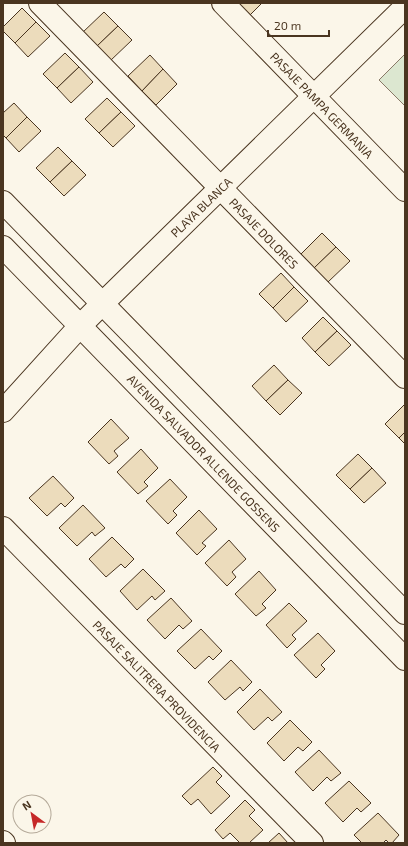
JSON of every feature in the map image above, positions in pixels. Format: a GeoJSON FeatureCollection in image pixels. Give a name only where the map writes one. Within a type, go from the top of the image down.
{"type":"FeatureCollection","features":[{"type":"Feature","properties":{"kind":"street","name":"PASAJE DOLORES"},"geometry":{"type":"LineString","coordinates":[[40,3],[405,377]]}},
{"type":"Feature","properties":{"kind":"street","name":"PASAJE PAMPA GERMANIA"},"geometry":{"type":"LineString","coordinates":[[223,3],[405,190]]}},
{"type":"Feature","properties":{"kind":"street","name":"PLAYA BLANCA"},"geometry":{"type":"LineString","coordinates":[[3,411],[80,326],[405,7]]}},
{"type":"Feature","properties":{"kind":"street"},"geometry":{"type":"LineString","coordinates":[[3,202],[405,613]]}},
{"type":"Feature","properties":{"kind":"street","name":"AVENIDA SALVADOR ALLENDE GOSSENS"},"geometry":{"type":"LineString","coordinates":[[3,247],[405,659]]}},
{"type":"Feature","properties":{"kind":"street","name":"PASAJE SALITRERA PROVIDENCIA"},"geometry":{"type":"LineString","coordinates":[[3,528],[312,843]]}},
{"type":"Feature","properties":{"kind":"green space"},"geometry":{"type":"Polygon","coordinates":[[[405,54],[405,106],[379,80],[405,54]]]}},
{"type":"Feature","properties":{"kind":"building"},"geometry":{"type":"Polygon","coordinates":[[[238,3],[262,3],[250,15],[238,3]]]}},
{"type":"Feature","properties":{"kind":"building"},"geometry":{"type":"Polygon","coordinates":[[[22,8],[36,22],[15,43],[3,31],[3,27],[22,8]]]}},
{"type":"Feature","properties":{"kind":"building"},"geometry":{"type":"Polygon","coordinates":[[[104,12],[118,26],[96,47],[82,33],[104,12]]]}},
{"type":"Feature","properties":{"kind":"building"},"geometry":{"type":"Polygon","coordinates":[[[36,22],[50,36],[28,57],[15,43],[36,22]]]}},
{"type":"Feature","properties":{"kind":"building"},"geometry":{"type":"Polygon","coordinates":[[[118,26],[132,40],[110,61],[96,47],[118,26]]]}},
{"type":"Feature","properties":{"kind":"building"},"geometry":{"type":"Polygon","coordinates":[[[65,53],[79,67],[57,88],[43,74],[65,53]]]}},
{"type":"Feature","properties":{"kind":"building"},"geometry":{"type":"Polygon","coordinates":[[[150,55],[163,69],[142,91],[128,76],[150,55]]]}},
{"type":"Feature","properties":{"kind":"building"},"geometry":{"type":"Polygon","coordinates":[[[79,67],[93,82],[71,103],[57,88],[79,67]]]}},
{"type":"Feature","properties":{"kind":"building"},"geometry":{"type":"Polygon","coordinates":[[[163,69],[177,84],[156,105],[142,91],[163,69]]]}},
{"type":"Feature","properties":{"kind":"building"},"geometry":{"type":"Polygon","coordinates":[[[107,98],[121,112],[99,133],[85,119],[107,98]]]}},
{"type":"Feature","properties":{"kind":"building"},"geometry":{"type":"Polygon","coordinates":[[[14,103],[27,117],[6,138],[3,135],[3,113],[14,103]]]}},
{"type":"Feature","properties":{"kind":"building"},"geometry":{"type":"Polygon","coordinates":[[[121,112],[135,126],[113,147],[99,133],[121,112]]]}},
{"type":"Feature","properties":{"kind":"building"},"geometry":{"type":"Polygon","coordinates":[[[27,117],[41,131],[19,152],[6,138],[27,117]]]}},
{"type":"Feature","properties":{"kind":"building"},"geometry":{"type":"Polygon","coordinates":[[[58,147],[72,161],[50,182],[36,168],[58,147]]]}},
{"type":"Feature","properties":{"kind":"building"},"geometry":{"type":"Polygon","coordinates":[[[72,161],[86,175],[64,196],[50,182],[72,161]]]}},
{"type":"Feature","properties":{"kind":"building"},"geometry":{"type":"Polygon","coordinates":[[[322,233],[336,247],[314,268],[301,254],[322,233]]]}},
{"type":"Feature","properties":{"kind":"building"},"geometry":{"type":"Polygon","coordinates":[[[336,247],[350,261],[328,282],[314,268],[336,247]]]}},
{"type":"Feature","properties":{"kind":"building"},"geometry":{"type":"Polygon","coordinates":[[[281,273],[294,287],[273,308],[259,294],[281,273]]]}},
{"type":"Feature","properties":{"kind":"building"},"geometry":{"type":"Polygon","coordinates":[[[294,287],[308,301],[286,322],[273,308],[294,287]]]}},
{"type":"Feature","properties":{"kind":"building"},"geometry":{"type":"Polygon","coordinates":[[[323,317],[337,331],[315,352],[302,338],[323,317]]]}},
{"type":"Feature","properties":{"kind":"building"},"geometry":{"type":"Polygon","coordinates":[[[337,331],[351,345],[329,366],[315,352],[337,331]]]}},
{"type":"Feature","properties":{"kind":"building"},"geometry":{"type":"Polygon","coordinates":[[[274,365],[288,380],[266,401],[252,386],[274,365]]]}},
{"type":"Feature","properties":{"kind":"building"},"geometry":{"type":"Polygon","coordinates":[[[288,380],[302,393],[280,415],[266,401],[288,380]]]}},
{"type":"Feature","properties":{"kind":"building"},"geometry":{"type":"Polygon","coordinates":[[[405,404],[405,432],[399,438],[385,424],[405,404]]]}},
{"type":"Feature","properties":{"kind":"building"},"geometry":{"type":"Polygon","coordinates":[[[111,419],[129,438],[114,451],[118,456],[109,464],[88,442],[111,419]]]}},
{"type":"Feature","properties":{"kind":"building"},"geometry":{"type":"Polygon","coordinates":[[[405,432],[405,444],[399,438],[405,432]]]}},
{"type":"Feature","properties":{"kind":"building"},"geometry":{"type":"Polygon","coordinates":[[[141,449],[158,468],[144,482],[148,486],[138,494],[117,472],[141,449]]]}},
{"type":"Feature","properties":{"kind":"building"},"geometry":{"type":"Polygon","coordinates":[[[358,454],[372,468],[350,489],[336,475],[358,454]]]}},
{"type":"Feature","properties":{"kind":"building"},"geometry":{"type":"Polygon","coordinates":[[[372,468],[386,483],[364,503],[350,489],[372,468]]]}},
{"type":"Feature","properties":{"kind":"building"},"geometry":{"type":"Polygon","coordinates":[[[53,476],[74,498],[65,507],[61,503],[47,516],[29,498],[53,476]]]}},
{"type":"Feature","properties":{"kind":"building"},"geometry":{"type":"Polygon","coordinates":[[[170,479],[187,497],[173,511],[177,515],[168,524],[146,501],[170,479]]]}},
{"type":"Feature","properties":{"kind":"building"},"geometry":{"type":"Polygon","coordinates":[[[83,505],[105,528],[95,536],[92,532],[77,546],[59,528],[83,505]]]}},
{"type":"Feature","properties":{"kind":"building"},"geometry":{"type":"Polygon","coordinates":[[[199,510],[217,529],[202,543],[206,546],[197,555],[176,533],[199,510]]]}},
{"type":"Feature","properties":{"kind":"building"},"geometry":{"type":"Polygon","coordinates":[[[112,537],[134,559],[125,568],[121,564],[106,577],[89,559],[112,537]]]}},
{"type":"Feature","properties":{"kind":"building"},"geometry":{"type":"Polygon","coordinates":[[[229,540],[246,559],[232,572],[236,577],[227,586],[205,563],[229,540]]]}},
{"type":"Feature","properties":{"kind":"building"},"geometry":{"type":"Polygon","coordinates":[[[143,569],[165,591],[155,600],[152,596],[137,610],[120,591],[143,569]]]}},
{"type":"Feature","properties":{"kind":"building"},"geometry":{"type":"Polygon","coordinates":[[[259,571],[276,590],[262,604],[266,608],[256,616],[235,594],[259,571]]]}},
{"type":"Feature","properties":{"kind":"building"},"geometry":{"type":"Polygon","coordinates":[[[171,598],[192,621],[183,629],[179,625],[165,639],[147,620],[171,598]]]}},
{"type":"Feature","properties":{"kind":"building"},"geometry":{"type":"Polygon","coordinates":[[[289,603],[307,621],[292,635],[296,639],[287,648],[266,625],[289,603]]]}},
{"type":"Feature","properties":{"kind":"building"},"geometry":{"type":"Polygon","coordinates":[[[201,629],[222,651],[213,660],[209,656],[195,669],[177,651],[201,629]]]}},
{"type":"Feature","properties":{"kind":"building"},"geometry":{"type":"Polygon","coordinates":[[[318,633],[335,651],[321,665],[325,669],[316,678],[294,655],[318,633]]]}},
{"type":"Feature","properties":{"kind":"building"},"geometry":{"type":"Polygon","coordinates":[[[231,660],[252,682],[243,691],[240,687],[225,700],[208,682],[231,660]]]}},
{"type":"Feature","properties":{"kind":"building"},"geometry":{"type":"Polygon","coordinates":[[[260,689],[282,712],[272,721],[268,717],[254,730],[237,712],[260,689]]]}},
{"type":"Feature","properties":{"kind":"building"},"geometry":{"type":"Polygon","coordinates":[[[290,720],[312,742],[303,751],[298,747],[284,761],[267,743],[290,720]]]}},
{"type":"Feature","properties":{"kind":"building"},"geometry":{"type":"Polygon","coordinates":[[[319,750],[341,773],[331,781],[327,777],[313,791],[295,772],[319,750]]]}},
{"type":"Feature","properties":{"kind":"building"},"geometry":{"type":"Polygon","coordinates":[[[213,767],[222,776],[216,782],[230,796],[211,814],[198,799],[191,805],[182,796],[213,767]]]}},
{"type":"Feature","properties":{"kind":"building"},"geometry":{"type":"Polygon","coordinates":[[[349,781],[371,803],[361,812],[357,808],[343,822],[325,803],[349,781]]]}},
{"type":"Feature","properties":{"kind":"building"},"geometry":{"type":"Polygon","coordinates":[[[245,800],[255,810],[249,816],[263,830],[249,843],[240,843],[230,833],[223,839],[215,830],[245,800]]]}},
{"type":"Feature","properties":{"kind":"building"},"geometry":{"type":"Polygon","coordinates":[[[378,813],[399,835],[392,843],[389,843],[386,840],[383,843],[362,843],[354,835],[378,813]]]}},
{"type":"Feature","properties":{"kind":"building"},"geometry":{"type":"Polygon","coordinates":[[[279,833],[288,843],[268,843],[279,833]]]}}]}
